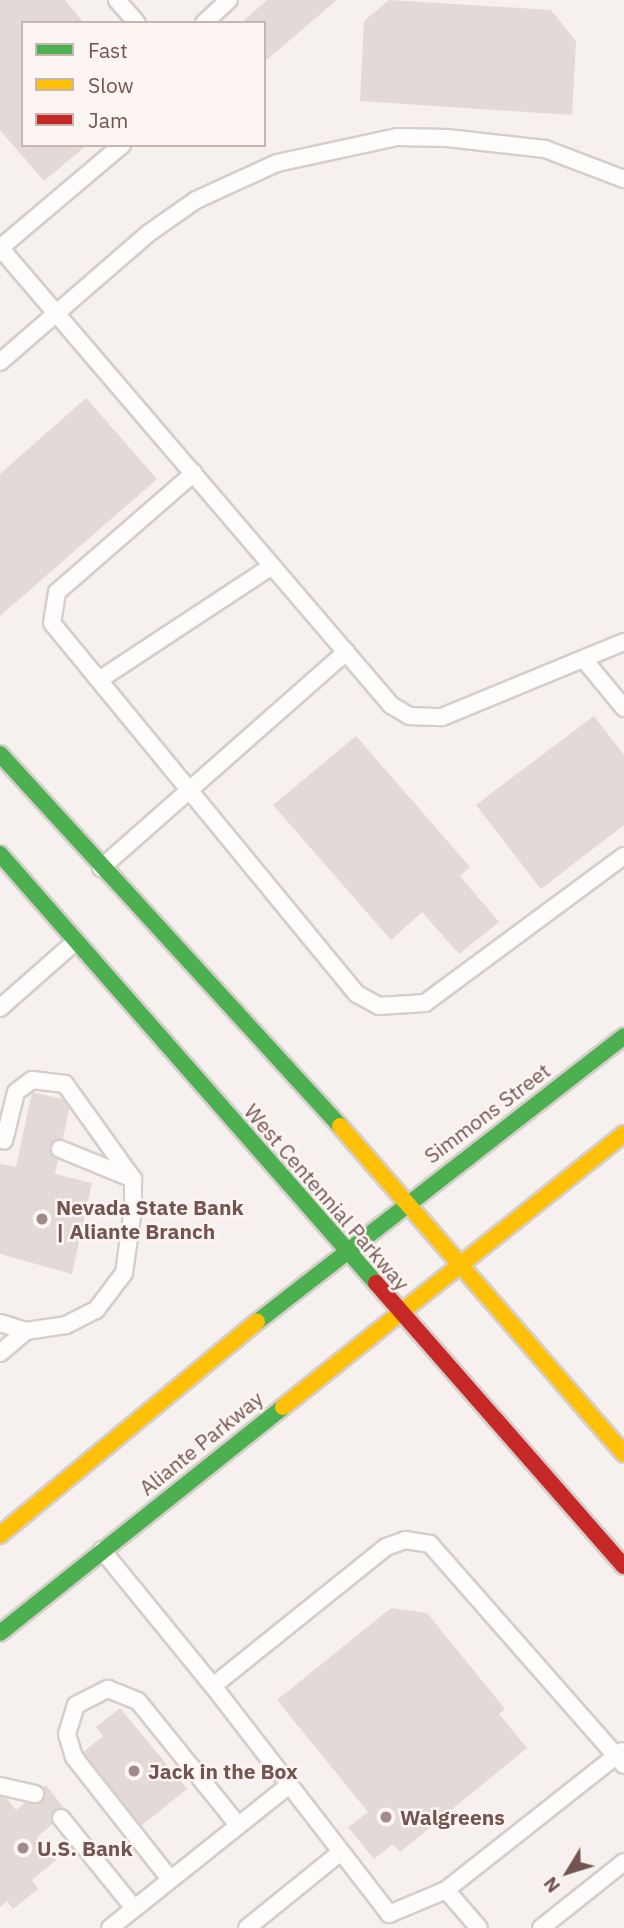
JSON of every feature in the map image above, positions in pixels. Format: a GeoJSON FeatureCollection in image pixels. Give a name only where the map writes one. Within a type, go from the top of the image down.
{"type":"FeatureCollection","features":[{"type":"Feature","properties":{"kind":"main road"},"geometry":{"type":"LineString","coordinates":[[0,754],[100,869],[408,1200],[624,1454]]}},
{"type":"Feature","properties":{"kind":"main road","name":"West Centennial Parkway"},"geometry":{"type":"LineString","coordinates":[[0,854],[397,1311],[624,1566]]}},
{"type":"Feature","properties":{"kind":"main road","name":"Simmons Street"},"geometry":{"type":"LineString","coordinates":[[345,1249],[624,1036]]}},
{"type":"Feature","properties":{"kind":"main road"},"geometry":{"type":"LineString","coordinates":[[459,1262],[624,1134]]}},
{"type":"Feature","properties":{"kind":"main road"},"geometry":{"type":"LineString","coordinates":[[0,1535],[345,1249]]}},
{"type":"Feature","properties":{"kind":"main road","name":"Aliante Parkway"},"geometry":{"type":"LineString","coordinates":[[0,1633],[459,1262]]}},
{"type":"Feature","properties":{"kind":"main road"},"geometry":{"type":"LineString","coordinates":[[0,1552],[22,1517]]}},
{"type":"Feature","properties":{"kind":"lane"},"geometry":{"type":"LineString","coordinates":[[117,0],[135,21]]}},
{"type":"Feature","properties":{"kind":"lane"},"geometry":{"type":"LineString","coordinates":[[206,21],[229,0]]}},
{"type":"Feature","properties":{"kind":"lane"},"geometry":{"type":"LineString","coordinates":[[0,362],[196,200],[243,175],[328,149],[397,137],[447,138],[545,149],[624,179]]}},
{"type":"Feature","properties":{"kind":"lane"},"geometry":{"type":"LineString","coordinates":[[120,147],[1,249],[391,705],[410,716],[442,718],[586,662],[624,642]]}},
{"type":"Feature","properties":{"kind":"lane"},"geometry":{"type":"LineString","coordinates":[[194,473],[51,604],[52,623],[357,994],[379,1006],[425,1003],[624,856]]}},
{"type":"Feature","properties":{"kind":"lane"},"geometry":{"type":"LineString","coordinates":[[99,681],[272,566]]}},
{"type":"Feature","properties":{"kind":"lane"},"geometry":{"type":"LineString","coordinates":[[100,869],[346,652]]}},
{"type":"Feature","properties":{"kind":"lane"},"geometry":{"type":"LineString","coordinates":[[586,662],[624,708]]}},
{"type":"Feature","properties":{"kind":"lane"},"geometry":{"type":"LineString","coordinates":[[0,1008],[76,941]]}},
{"type":"Feature","properties":{"kind":"lane"},"geometry":{"type":"LineString","coordinates":[[0,1322],[26,1331],[66,1325],[96,1310],[124,1273],[133,1179],[65,1084],[48,1079],[32,1080],[16,1092],[2,1141],[21,1143]]}},
{"type":"Feature","properties":{"kind":"lane"},"geometry":{"type":"LineString","coordinates":[[60,1149],[133,1179]]}},
{"type":"Feature","properties":{"kind":"lane"},"geometry":{"type":"LineString","coordinates":[[0,1353],[26,1331]]}},
{"type":"Feature","properties":{"kind":"lane"},"geometry":{"type":"LineString","coordinates":[[102,1550],[213,1686],[389,1914],[446,1890],[621,1756],[430,1544],[405,1540],[386,1547],[213,1686]]}},
{"type":"Feature","properties":{"kind":"lane"},"geometry":{"type":"LineString","coordinates":[[170,1880],[74,1757],[66,1734],[76,1705],[108,1689],[138,1701],[238,1825]]}},
{"type":"Feature","properties":{"kind":"lane"},"geometry":{"type":"LineString","coordinates":[[110,1928],[289,1785]]}},
{"type":"Feature","properties":{"kind":"lane"},"geometry":{"type":"LineString","coordinates":[[0,1786],[35,1794]]}},
{"type":"Feature","properties":{"kind":"lane"},"geometry":{"type":"LineString","coordinates":[[61,1818],[134,1908]]}},
{"type":"Feature","properties":{"kind":"lane"},"geometry":{"type":"LineString","coordinates":[[247,1928],[341,1852]]}},
{"type":"Feature","properties":{"kind":"lane"},"geometry":{"type":"LineString","coordinates":[[541,1928],[624,1862]]}},
{"type":"Feature","properties":{"kind":"lane"},"geometry":{"type":"LineString","coordinates":[[446,1890],[480,1928]]}},
{"type":"Feature","properties":{"kind":"building"},"geometry":{"type":"Polygon","coordinates":[[[0,0],[65,0],[82,21],[21,21],[21,147],[85,147],[44,181],[0,130],[0,0]]]}},
{"type":"Feature","properties":{"kind":"building"},"geometry":{"type":"Polygon","coordinates":[[[267,0],[337,0],[266,60],[266,21],[243,21],[267,0]]]}},
{"type":"Feature","properties":{"kind":"building"},"geometry":{"type":"Polygon","coordinates":[[[389,0],[551,10],[576,41],[572,115],[360,101],[364,21],[389,0]]]}},
{"type":"Feature","properties":{"kind":"building"},"geometry":{"type":"Polygon","coordinates":[[[86,398],[157,479],[0,616],[0,474],[86,398]]]}},
{"type":"Feature","properties":{"kind":"building"},"geometry":{"type":"Polygon","coordinates":[[[594,716],[624,755],[624,825],[541,889],[476,805],[594,716]]]}},
{"type":"Feature","properties":{"kind":"building"},"geometry":{"type":"Polygon","coordinates":[[[356,736],[470,867],[460,876],[499,922],[459,954],[422,912],[391,940],[273,805],[356,736]]]}},
{"type":"Feature","properties":{"kind":"building","name":"Nevada State Bank | Aliante Branch"},"geometry":{"type":"Polygon","coordinates":[[[32,1092],[71,1101],[55,1174],[92,1183],[72,1274],[0,1254],[0,1164],[16,1167],[32,1092]]]}},
{"type":"Feature","properties":{"kind":"building","name":"Walgreens"},"geometry":{"type":"Polygon","coordinates":[[[391,1608],[427,1613],[505,1709],[499,1714],[527,1748],[400,1852],[393,1844],[374,1859],[348,1827],[368,1812],[277,1700],[391,1608]]]}},
{"type":"Feature","properties":{"kind":"building","name":"Jack in the Box"},"geometry":{"type":"Polygon","coordinates":[[[120,1708],[187,1789],[141,1826],[82,1753],[103,1736],[96,1727],[120,1708]]]}},
{"type":"Feature","properties":{"kind":"building","name":"U.S. Bank"},"geometry":{"type":"Polygon","coordinates":[[[46,1785],[67,1812],[37,1837],[56,1860],[32,1880],[38,1889],[13,1909],[7,1901],[0,1907],[0,1790],[16,1810],[46,1785]]]}},
{"type":"Feature","properties":{"kind":"traffic: fast"},"geometry":{"type":"LineString","coordinates":[[0,754],[340,1126]]}},
{"type":"Feature","properties":{"kind":"traffic: fast"},"geometry":{"type":"LineString","coordinates":[[0,854],[376,1283]]}},
{"type":"Feature","properties":{"kind":"traffic: fast"},"geometry":{"type":"LineString","coordinates":[[257,1322],[624,1036]]}},
{"type":"Feature","properties":{"kind":"traffic: fast"},"geometry":{"type":"LineString","coordinates":[[0,1633],[283,1407]]}},
{"type":"Feature","properties":{"kind":"traffic: slow"},"geometry":{"type":"LineString","coordinates":[[340,1126],[624,1454]]}},
{"type":"Feature","properties":{"kind":"traffic: slow"},"geometry":{"type":"LineString","coordinates":[[283,1407],[624,1134]]}},
{"type":"Feature","properties":{"kind":"traffic: slow"},"geometry":{"type":"LineString","coordinates":[[0,1535],[257,1322]]}},
{"type":"Feature","properties":{"kind":"traffic: jam"},"geometry":{"type":"LineString","coordinates":[[376,1283],[624,1566]]}},
{"type":"Feature","properties":{"kind":"place","name":"Nevada State Bank | Aliante Branch"},"geometry":{"type":"Point","coordinates":[42,1219]}},
{"type":"Feature","properties":{"kind":"place","name":"Jack in the Box"},"geometry":{"type":"Point","coordinates":[134,1771]}},
{"type":"Feature","properties":{"kind":"place","name":"Walgreens"},"geometry":{"type":"Point","coordinates":[386,1817]}},
{"type":"Feature","properties":{"kind":"place","name":"U.S. Bank"},"geometry":{"type":"Point","coordinates":[23,1848]}}]}
